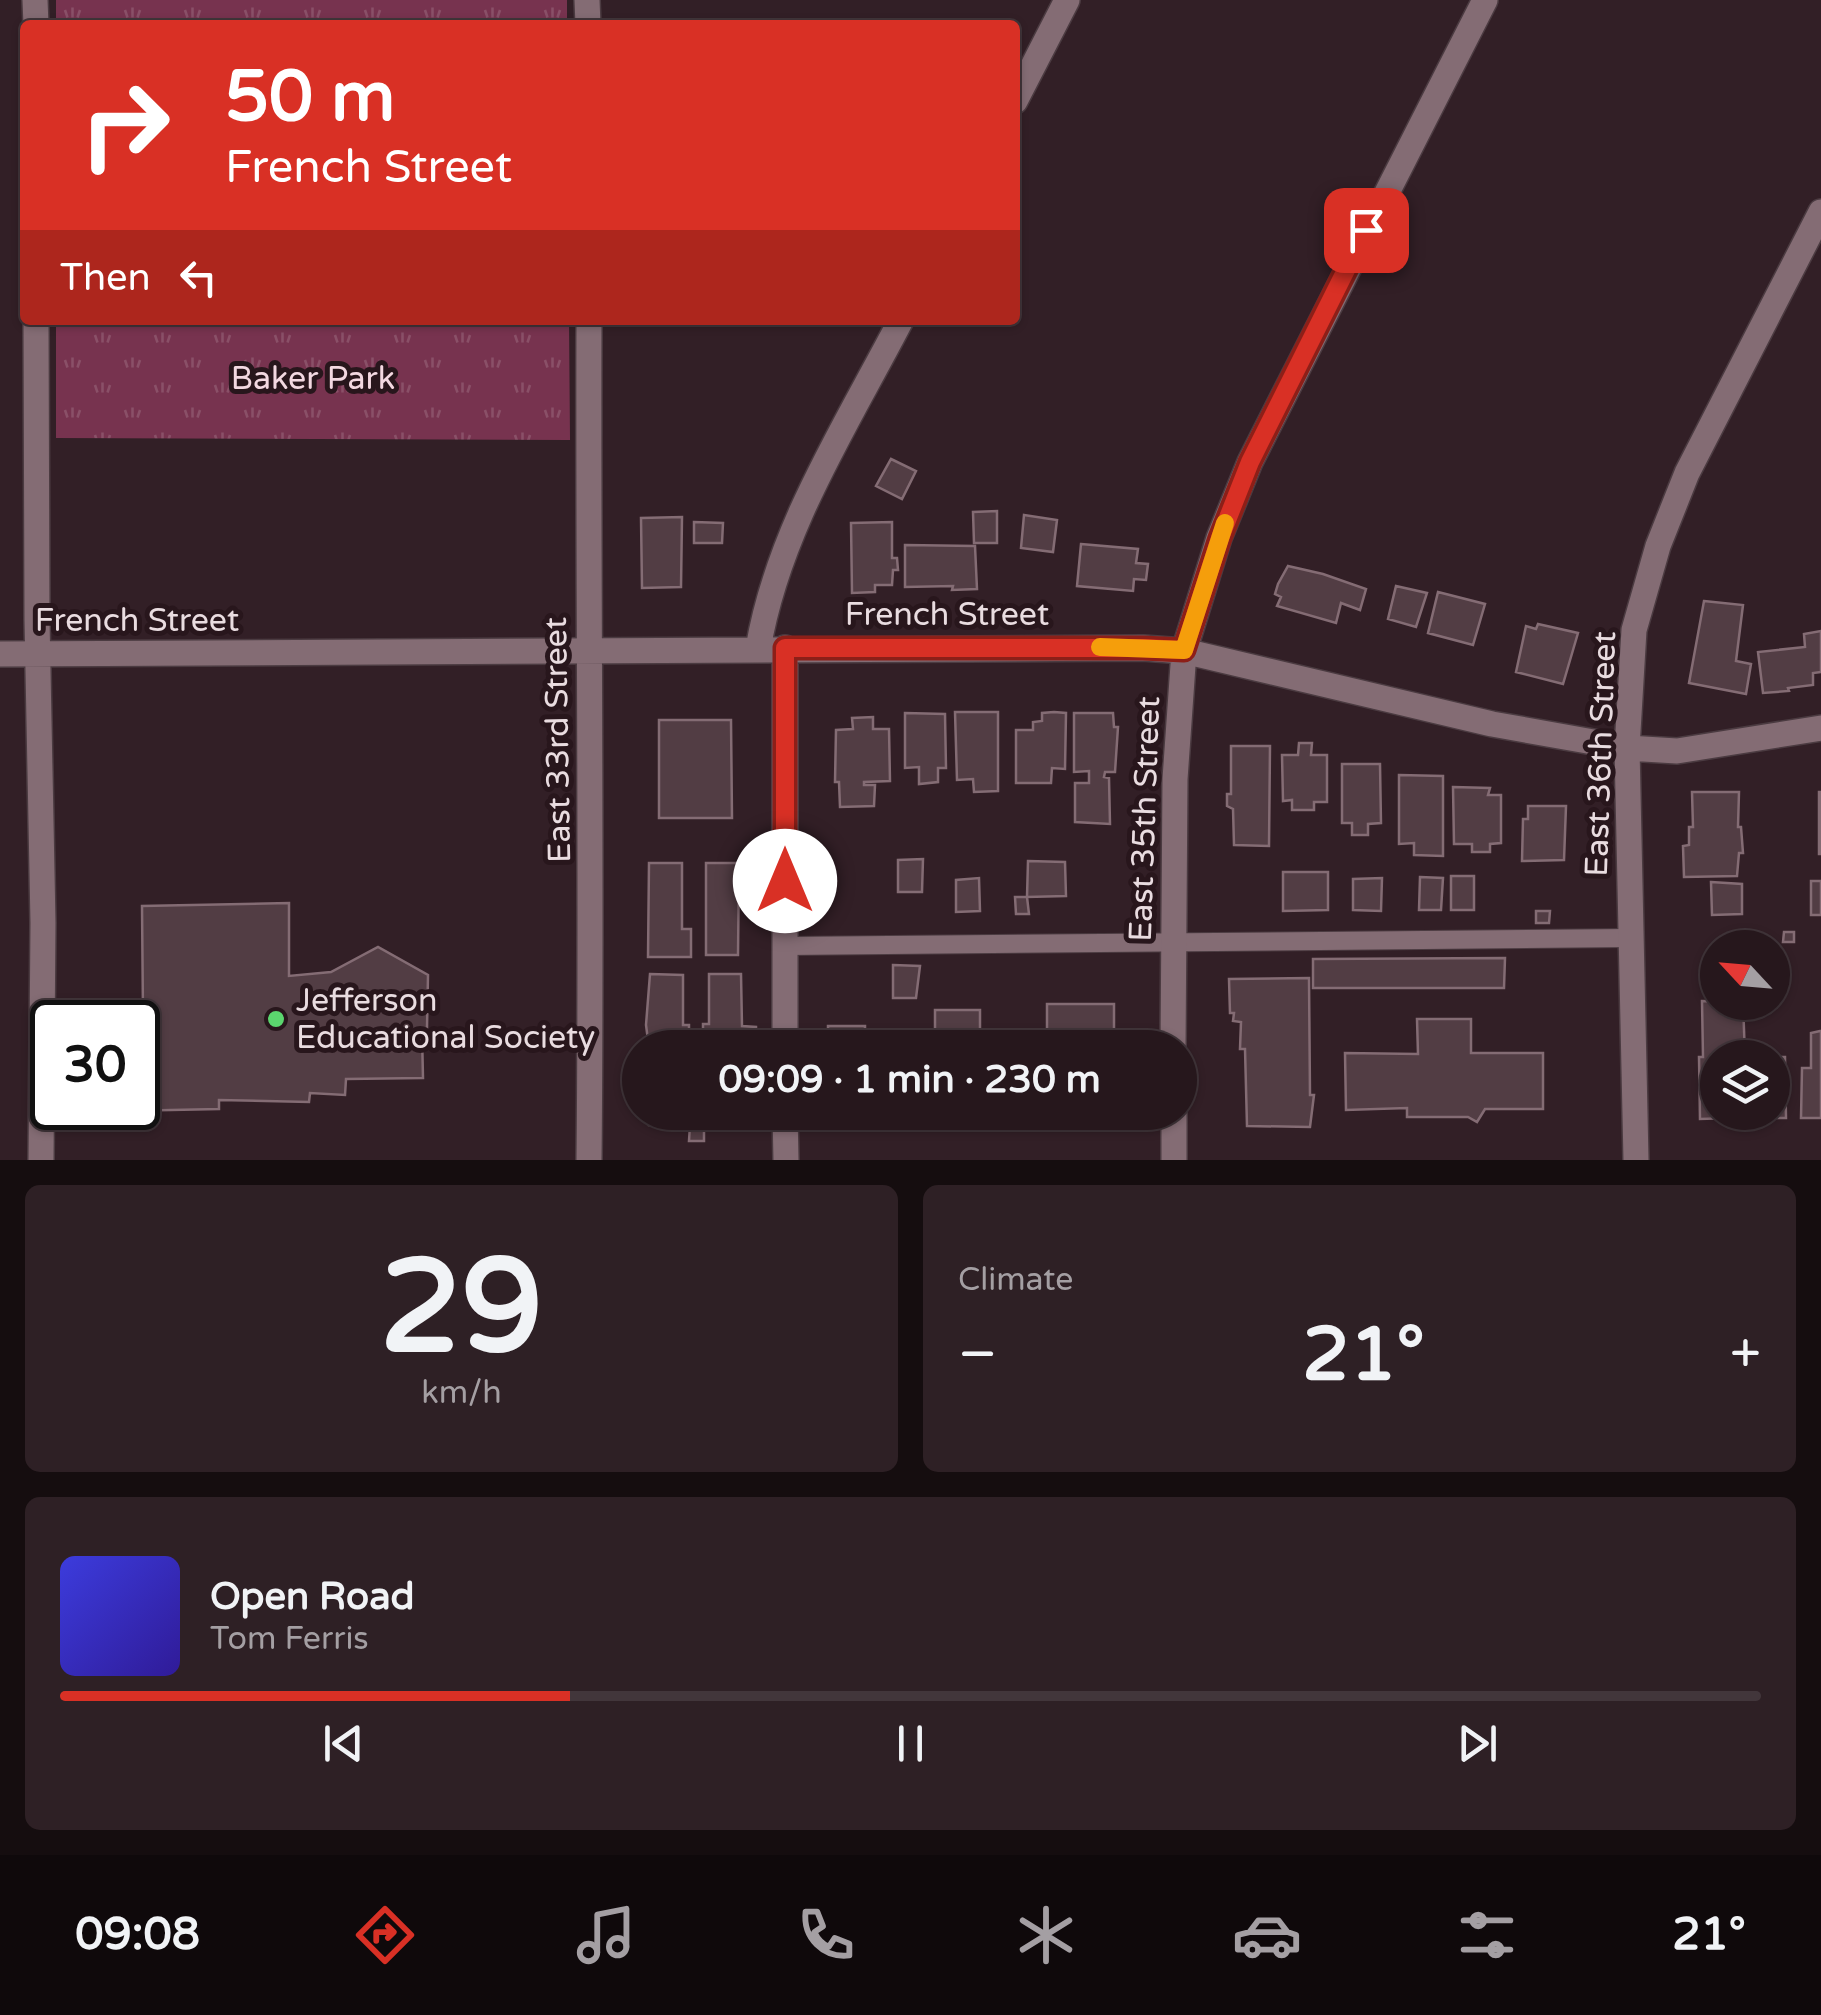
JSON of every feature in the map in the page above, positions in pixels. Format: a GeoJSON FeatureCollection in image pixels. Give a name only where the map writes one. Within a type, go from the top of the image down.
{"type":"FeatureCollection","features":[{"type":"Feature","properties":{"kind":"street"},"geometry":{"type":"LineString","coordinates":[[1020,91],[1067,0]]}},
{"type":"Feature","properties":{"kind":"street","name":"East 35th Street"},"geometry":{"type":"LineString","coordinates":[[1174,1030],[1175,780],[1184,650],[1220,538],[1250,462],[1485,0]]}},
{"type":"Feature","properties":{"kind":"street","name":"East 36th Street"},"geometry":{"type":"LineString","coordinates":[[1636,1160],[1627,748],[1634,630],[1658,546],[1710,426],[1821,212]]}},
{"type":"Feature","properties":{"kind":"street"},"geometry":{"type":"LineString","coordinates":[[36,325],[43,923],[41,1160]]}},
{"type":"Feature","properties":{"kind":"street","name":"East 33rd Street"},"geometry":{"type":"LineString","coordinates":[[588,325],[592,848],[589,1160]]}},
{"type":"Feature","properties":{"kind":"street"},"geometry":{"type":"LineString","coordinates":[[758,649],[763,617],[785,546],[898,325]]}},
{"type":"Feature","properties":{"kind":"street"},"geometry":{"type":"LineString","coordinates":[[785,648],[785,1030]]}},
{"type":"Feature","properties":{"kind":"street","name":"French Street"},"geometry":{"type":"LineString","coordinates":[[0,654],[1143,648],[1184,650],[1492,724],[1627,748],[1678,751],[1821,728]]}},
{"type":"Feature","properties":{"kind":"street"},"geometry":{"type":"LineString","coordinates":[[785,1130],[786,1160]]}},
{"type":"Feature","properties":{"kind":"street"},"geometry":{"type":"LineString","coordinates":[[1174,1130],[1174,1160]]}},
{"type":"Feature","properties":{"kind":"lane"},"geometry":{"type":"LineString","coordinates":[[786,946],[1630,938]]}},
{"type":"Feature","properties":{"kind":"green space"},"geometry":{"type":"Polygon","coordinates":[[[56,0],[567,0],[567,20],[56,20],[56,0]]]}},
{"type":"Feature","properties":{"kind":"green space","name":"Baker Park"},"geometry":{"type":"Polygon","coordinates":[[[56,325],[569,325],[570,440],[56,438],[56,325]]]}},
{"type":"Feature","properties":{"kind":"building"},"geometry":{"type":"Polygon","coordinates":[[[891,459],[916,471],[902,499],[876,486],[891,459]]]}},
{"type":"Feature","properties":{"kind":"building"},"geometry":{"type":"Polygon","coordinates":[[[997,511],[997,543],[974,543],[973,512],[997,511]]]}},
{"type":"Feature","properties":{"kind":"building"},"geometry":{"type":"Polygon","coordinates":[[[1024,515],[1057,520],[1053,552],[1021,548],[1024,515]]]}},
{"type":"Feature","properties":{"kind":"building"},"geometry":{"type":"Polygon","coordinates":[[[682,517],[681,587],[642,588],[641,518],[682,517]]]}},
{"type":"Feature","properties":{"kind":"building"},"geometry":{"type":"Polygon","coordinates":[[[694,522],[723,523],[722,543],[694,543],[694,522]]]}},
{"type":"Feature","properties":{"kind":"building"},"geometry":{"type":"Polygon","coordinates":[[[892,522],[892,558],[897,558],[898,570],[893,570],[892,585],[875,585],[875,592],[852,593],[851,523],[892,522]]]}},
{"type":"Feature","properties":{"kind":"building"},"geometry":{"type":"Polygon","coordinates":[[[1081,544],[1138,549],[1136,563],[1148,564],[1146,580],[1134,579],[1133,591],[1077,586],[1081,544]]]}},
{"type":"Feature","properties":{"kind":"building"},"geometry":{"type":"Polygon","coordinates":[[[905,545],[975,546],[977,589],[905,587],[905,545]]]}},
{"type":"Feature","properties":{"kind":"building"},"geometry":{"type":"Polygon","coordinates":[[[1288,566],[1366,589],[1360,610],[1341,603],[1336,623],[1277,606],[1281,597],[1275,594],[1288,566]]]}},
{"type":"Feature","properties":{"kind":"building"},"geometry":{"type":"Polygon","coordinates":[[[1396,586],[1427,593],[1416,627],[1388,619],[1396,586]]]}},
{"type":"Feature","properties":{"kind":"building"},"geometry":{"type":"Polygon","coordinates":[[[1438,592],[1485,604],[1473,645],[1428,633],[1438,592]]]}},
{"type":"Feature","properties":{"kind":"building"},"geometry":{"type":"Polygon","coordinates":[[[1704,601],[1743,605],[1736,661],[1751,664],[1746,694],[1689,683],[1704,601]]]}},
{"type":"Feature","properties":{"kind":"building"},"geometry":{"type":"Polygon","coordinates":[[[1538,624],[1578,633],[1563,684],[1516,672],[1526,626],[1536,629],[1538,624]]]}},
{"type":"Feature","properties":{"kind":"building"},"geometry":{"type":"Polygon","coordinates":[[[1821,631],[1821,672],[1813,673],[1813,685],[1763,693],[1758,652],[1805,647],[1804,634],[1821,631]]]}},
{"type":"Feature","properties":{"kind":"building"},"geometry":{"type":"Polygon","coordinates":[[[955,712],[998,712],[998,791],[974,792],[973,779],[957,780],[955,712]]]}},
{"type":"Feature","properties":{"kind":"building"},"geometry":{"type":"Polygon","coordinates":[[[905,713],[945,714],[946,768],[938,768],[938,782],[919,784],[919,767],[905,768],[905,713]]]}},
{"type":"Feature","properties":{"kind":"building"},"geometry":{"type":"Polygon","coordinates":[[[1042,713],[1066,713],[1065,769],[1052,768],[1051,783],[1016,783],[1016,730],[1033,730],[1033,722],[1042,721],[1042,713]]]}},
{"type":"Feature","properties":{"kind":"building"},"geometry":{"type":"Polygon","coordinates":[[[1074,713],[1113,713],[1114,727],[1118,727],[1115,772],[1105,772],[1104,777],[1109,778],[1110,824],[1075,822],[1075,783],[1089,783],[1089,771],[1074,772],[1074,713]]]}},
{"type":"Feature","properties":{"kind":"building"},"geometry":{"type":"Polygon","coordinates":[[[873,717],[873,729],[889,729],[890,781],[864,782],[875,785],[874,806],[840,807],[839,782],[835,782],[836,730],[853,729],[852,718],[873,717]]]}},
{"type":"Feature","properties":{"kind":"building"},"geometry":{"type":"Polygon","coordinates":[[[659,720],[731,720],[732,818],[659,818],[659,720]]]}},
{"type":"Feature","properties":{"kind":"building"},"geometry":{"type":"Polygon","coordinates":[[[1299,743],[1312,743],[1311,755],[1327,755],[1327,802],[1314,802],[1314,810],[1292,810],[1292,800],[1283,801],[1282,755],[1298,755],[1299,743]]]}},
{"type":"Feature","properties":{"kind":"building"},"geometry":{"type":"Polygon","coordinates":[[[1231,746],[1270,746],[1269,846],[1234,845],[1233,809],[1227,806],[1227,794],[1231,794],[1231,746]]]}},
{"type":"Feature","properties":{"kind":"building"},"geometry":{"type":"Polygon","coordinates":[[[1342,764],[1380,764],[1381,823],[1368,824],[1368,835],[1352,835],[1352,823],[1342,823],[1342,764]]]}},
{"type":"Feature","properties":{"kind":"building"},"geometry":{"type":"Polygon","coordinates":[[[1399,775],[1443,776],[1443,856],[1414,855],[1414,843],[1399,844],[1399,775]]]}},
{"type":"Feature","properties":{"kind":"building"},"geometry":{"type":"Polygon","coordinates":[[[1453,787],[1490,788],[1488,795],[1501,795],[1501,843],[1490,844],[1490,852],[1472,852],[1472,844],[1454,844],[1453,787]]]}},
{"type":"Feature","properties":{"kind":"building"},"geometry":{"type":"Polygon","coordinates":[[[1692,792],[1739,792],[1738,827],[1743,853],[1739,853],[1737,876],[1684,877],[1683,846],[1689,845],[1689,827],[1693,827],[1692,792]]]}},
{"type":"Feature","properties":{"kind":"building"},"geometry":{"type":"Polygon","coordinates":[[[1821,792],[1821,854],[1819,854],[1821,792]]]}},
{"type":"Feature","properties":{"kind":"building"},"geometry":{"type":"Polygon","coordinates":[[[1528,806],[1566,806],[1564,860],[1522,861],[1523,819],[1528,819],[1528,806]]]}},
{"type":"Feature","properties":{"kind":"building"},"geometry":{"type":"Polygon","coordinates":[[[923,859],[922,892],[898,892],[898,860],[923,859]]]}},
{"type":"Feature","properties":{"kind":"building"},"geometry":{"type":"Polygon","coordinates":[[[1028,861],[1065,862],[1066,896],[1027,897],[1028,861]]]}},
{"type":"Feature","properties":{"kind":"building"},"geometry":{"type":"Polygon","coordinates":[[[649,863],[682,863],[682,929],[691,929],[691,957],[648,957],[649,863]]]}},
{"type":"Feature","properties":{"kind":"building"},"geometry":{"type":"Polygon","coordinates":[[[706,863],[739,863],[738,955],[706,955],[706,863]]]}},
{"type":"Feature","properties":{"kind":"building"},"geometry":{"type":"Polygon","coordinates":[[[1283,872],[1328,872],[1328,910],[1283,911],[1283,872]]]}},
{"type":"Feature","properties":{"kind":"building"},"geometry":{"type":"Polygon","coordinates":[[[1451,876],[1474,876],[1474,910],[1451,910],[1451,876]]]}},
{"type":"Feature","properties":{"kind":"building"},"geometry":{"type":"Polygon","coordinates":[[[1420,877],[1443,878],[1441,910],[1419,910],[1420,877]]]}},
{"type":"Feature","properties":{"kind":"building"},"geometry":{"type":"Polygon","coordinates":[[[979,878],[980,911],[956,912],[956,880],[979,878]]]}},
{"type":"Feature","properties":{"kind":"building"},"geometry":{"type":"Polygon","coordinates":[[[1382,878],[1381,911],[1353,910],[1353,879],[1382,878]]]}},
{"type":"Feature","properties":{"kind":"building"},"geometry":{"type":"Polygon","coordinates":[[[1811,881],[1821,881],[1821,915],[1811,915],[1811,881]]]}},
{"type":"Feature","properties":{"kind":"building"},"geometry":{"type":"Polygon","coordinates":[[[1711,882],[1742,884],[1742,914],[1712,915],[1711,882]]]}},
{"type":"Feature","properties":{"kind":"building"},"geometry":{"type":"Polygon","coordinates":[[[1015,897],[1027,897],[1029,914],[1016,914],[1015,897]]]}},
{"type":"Feature","properties":{"kind":"building"},"geometry":{"type":"Polygon","coordinates":[[[289,903],[289,976],[331,972],[378,947],[428,975],[427,1028],[422,1034],[423,1078],[346,1079],[345,1095],[310,1093],[309,1102],[219,1100],[219,1109],[160,1110],[160,1000],[143,1000],[142,906],[289,903]]]}},
{"type":"Feature","properties":{"kind":"building"},"geometry":{"type":"Polygon","coordinates":[[[1536,911],[1550,911],[1549,923],[1536,923],[1536,911]]]}},
{"type":"Feature","properties":{"kind":"building"},"geometry":{"type":"Polygon","coordinates":[[[1505,958],[1504,988],[1313,988],[1313,959],[1505,958]]]}},
{"type":"Feature","properties":{"kind":"building"},"geometry":{"type":"Polygon","coordinates":[[[893,965],[920,966],[916,998],[893,998],[893,965]]]}},
{"type":"Feature","properties":{"kind":"building"},"geometry":{"type":"Polygon","coordinates":[[[650,974],[683,975],[683,1025],[689,1025],[689,1030],[647,1030],[650,974]]]}},
{"type":"Feature","properties":{"kind":"building"},"geometry":{"type":"Polygon","coordinates":[[[709,974],[741,974],[742,1026],[756,1030],[703,1030],[703,1024],[709,1024],[709,974]]]}},
{"type":"Feature","properties":{"kind":"building"},"geometry":{"type":"Polygon","coordinates":[[[1309,978],[1310,1095],[1314,1095],[1310,1127],[1247,1126],[1245,1049],[1240,1049],[1241,1022],[1233,1021],[1234,1013],[1230,1013],[1229,979],[1309,978]]]}},
{"type":"Feature","properties":{"kind":"building"},"geometry":{"type":"Polygon","coordinates":[[[1047,1004],[1114,1004],[1114,1030],[1047,1030],[1047,1004]]]}},
{"type":"Feature","properties":{"kind":"building"},"geometry":{"type":"Polygon","coordinates":[[[935,1010],[980,1010],[980,1030],[935,1030],[935,1010]]]}},
{"type":"Feature","properties":{"kind":"building"},"geometry":{"type":"Polygon","coordinates":[[[1417,1019],[1471,1019],[1471,1053],[1543,1053],[1543,1109],[1485,1109],[1477,1122],[1468,1117],[1407,1117],[1407,1108],[1346,1110],[1345,1053],[1418,1054],[1417,1019]]]}},
{"type":"Feature","properties":{"kind":"building"},"geometry":{"type":"Polygon","coordinates":[[[1702,1020],[1744,1020],[1744,1040],[1703,1040],[1702,1020]]]}},
{"type":"Feature","properties":{"kind":"building"},"geometry":{"type":"Polygon","coordinates":[[[828,1026],[865,1026],[865,1030],[828,1030],[828,1026]]]}},
{"type":"Feature","properties":{"kind":"building"},"geometry":{"type":"Polygon","coordinates":[[[1821,1031],[1821,1118],[1801,1118],[1802,1068],[1811,1068],[1811,1033],[1821,1031]]]}},
{"type":"Feature","properties":{"kind":"building"},"geometry":{"type":"Polygon","coordinates":[[[690,1130],[704,1130],[704,1141],[689,1141],[690,1130]]]}},
{"type":"Feature","properties":{"kind":"slow traffic"},"geometry":{"type":"LineString","coordinates":[[1100,647],[1184,650],[1225,523]]}},
{"type":"Feature","properties":{"kind":"place","name":"Jefferson Educational Society"},"geometry":{"type":"Point","coordinates":[276,1019]}},
{"type":"Feature","properties":{"kind":"route"},"geometry":{"type":"LineString","coordinates":[[785,881],[785,648],[1184,650],[1220,538],[1250,462],[1366,230]]}}]}
